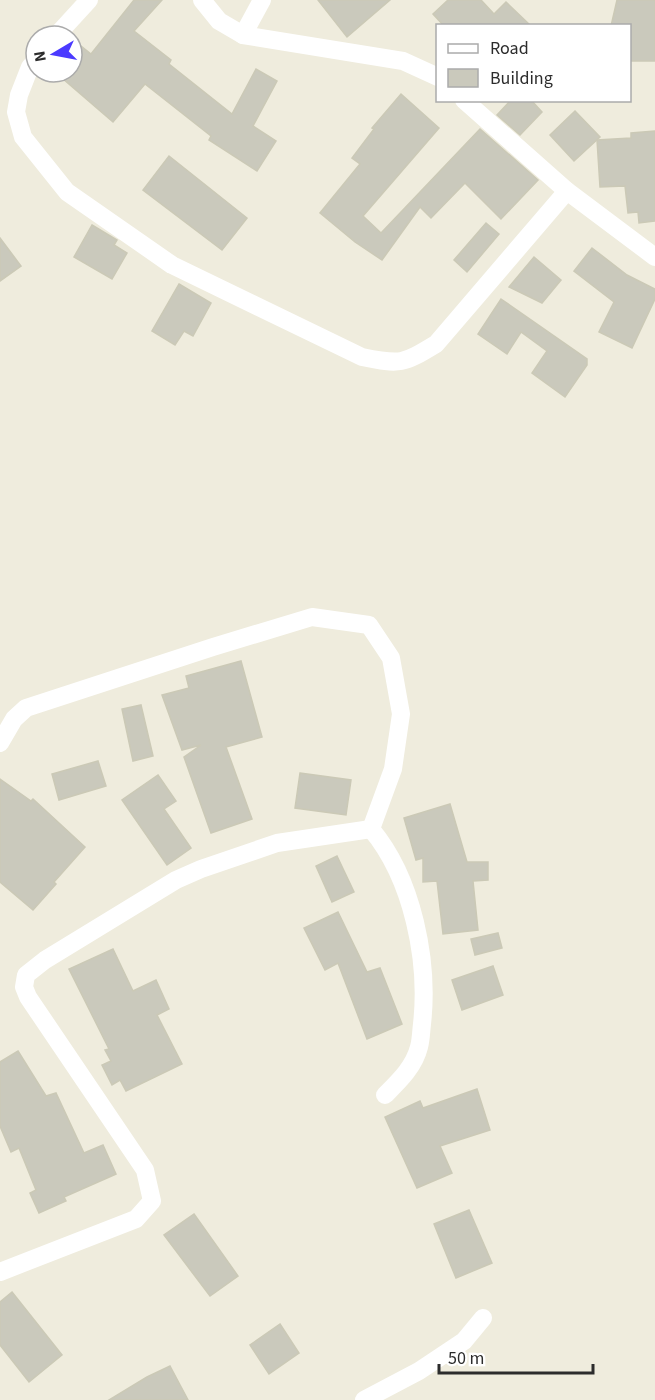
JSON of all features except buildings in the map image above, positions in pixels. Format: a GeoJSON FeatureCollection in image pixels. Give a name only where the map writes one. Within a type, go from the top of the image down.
{"type":"FeatureCollection","features":[{"type":"Feature","properties":{"kind":"street"},"geometry":{"type":"LineString","coordinates":[[67,24],[89,0]]}},
{"type":"Feature","properties":{"kind":"street"},"geometry":{"type":"LineString","coordinates":[[202,0],[219,21],[243,35],[403,61],[436,76]]}},
{"type":"Feature","properties":{"kind":"street"},"geometry":{"type":"LineString","coordinates":[[243,35],[262,0]]}},
{"type":"Feature","properties":{"kind":"street"},"geometry":{"type":"LineString","coordinates":[[24,82],[16,112],[23,137],[67,192],[172,265],[362,357],[389,362],[409,360],[436,344],[567,191]]}},
{"type":"Feature","properties":{"kind":"street"},"geometry":{"type":"LineString","coordinates":[[466,102],[567,191],[655,257]]}},
{"type":"Feature","properties":{"kind":"street"},"geometry":{"type":"LineString","coordinates":[[0,743],[14,719],[26,708],[213,647],[312,617],[369,626],[391,658],[401,714],[393,769],[371,829]]}},
{"type":"Feature","properties":{"kind":"street"},"geometry":{"type":"LineString","coordinates":[[371,829],[384,845],[401,878],[411,906],[425,998],[419,1047],[407,1072],[385,1095]]}},
{"type":"Feature","properties":{"kind":"street"},"geometry":{"type":"LineString","coordinates":[[0,1272],[136,1219],[152,1201],[145,1170],[28,997],[24,987],[26,975],[45,960],[176,880],[201,869],[277,843],[371,829]]}},
{"type":"Feature","properties":{"kind":"street"},"geometry":{"type":"LineString","coordinates":[[364,1400],[419,1371],[464,1341],[483,1318]]}}]}
